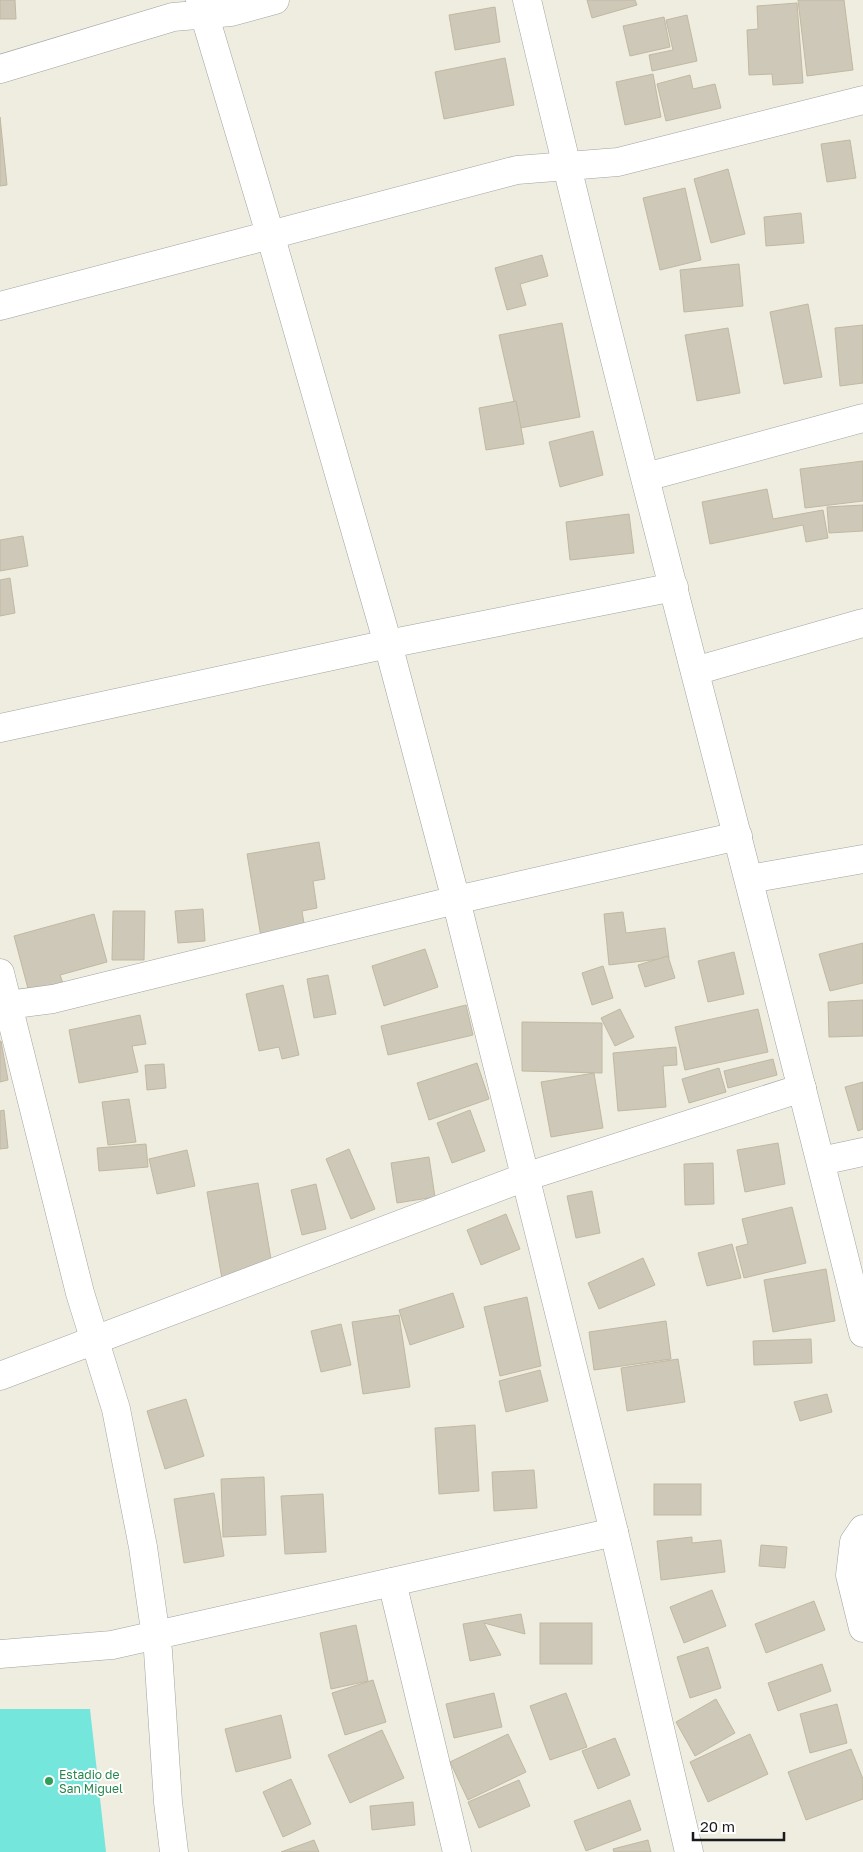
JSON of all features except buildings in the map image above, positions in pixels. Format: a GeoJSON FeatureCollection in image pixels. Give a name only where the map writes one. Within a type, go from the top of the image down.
{"type":"FeatureCollection","features":[{"type":"Feature","properties":{"kind":"street"},"geometry":{"type":"LineString","coordinates":[[0,69],[202,7],[232,12],[275,0]]}},
{"type":"Feature","properties":{"kind":"street"},"geometry":{"type":"LineString","coordinates":[[527,0],[566,166],[821,1161],[863,1333]]}},
{"type":"Feature","properties":{"kind":"street"},"geometry":{"type":"LineString","coordinates":[[202,7],[270,234],[388,644],[456,900],[614,1532],[689,1852]]}},
{"type":"Feature","properties":{"kind":"street"},"geometry":{"type":"LineString","coordinates":[[0,306],[517,170],[618,162],[863,100]]}},
{"type":"Feature","properties":{"kind":"street"},"geometry":{"type":"LineString","coordinates":[[646,477],[863,418]]}},
{"type":"Feature","properties":{"kind":"street"},"geometry":{"type":"LineString","coordinates":[[0,728],[388,644],[674,587]]}},
{"type":"Feature","properties":{"kind":"street"},"geometry":{"type":"LineString","coordinates":[[695,671],[863,623]]}},
{"type":"Feature","properties":{"kind":"street"},"geometry":{"type":"LineString","coordinates":[[4,1005],[53,999],[456,900],[738,836]]}},
{"type":"Feature","properties":{"kind":"street"},"geometry":{"type":"LineString","coordinates":[[749,879],[863,859]]}},
{"type":"Feature","properties":{"kind":"street"},"geometry":{"type":"LineString","coordinates":[[0,973],[4,1005],[80,1293],[116,1409],[143,1547],[156,1635],[168,1802],[174,1852]]}},
{"type":"Feature","properties":{"kind":"street"},"geometry":{"type":"LineString","coordinates":[[0,1376],[525,1177],[802,1088]]}},
{"type":"Feature","properties":{"kind":"street"},"geometry":{"type":"LineString","coordinates":[[821,1161],[863,1152]]}},
{"type":"Feature","properties":{"kind":"street"},"geometry":{"type":"LineString","coordinates":[[863,1529],[854,1542],[850,1575],[863,1628]]}},
{"type":"Feature","properties":{"kind":"street"},"geometry":{"type":"LineString","coordinates":[[0,1654],[112,1645],[614,1532]]}},
{"type":"Feature","properties":{"kind":"street"},"geometry":{"type":"LineString","coordinates":[[392,1582],[457,1852]]}},
{"type":"Feature","properties":{"kind":"shaded area","name":"Estadio de San Miguel"},"geometry":{"type":"Polygon","coordinates":[[[0,1709],[90,1709],[106,1852],[0,1852],[0,1709]]]}},
{"type":"Feature","properties":{"kind":"place","name":"Estadio de San Miguel"},"geometry":{"type":"Point","coordinates":[49,1781]}}]}
